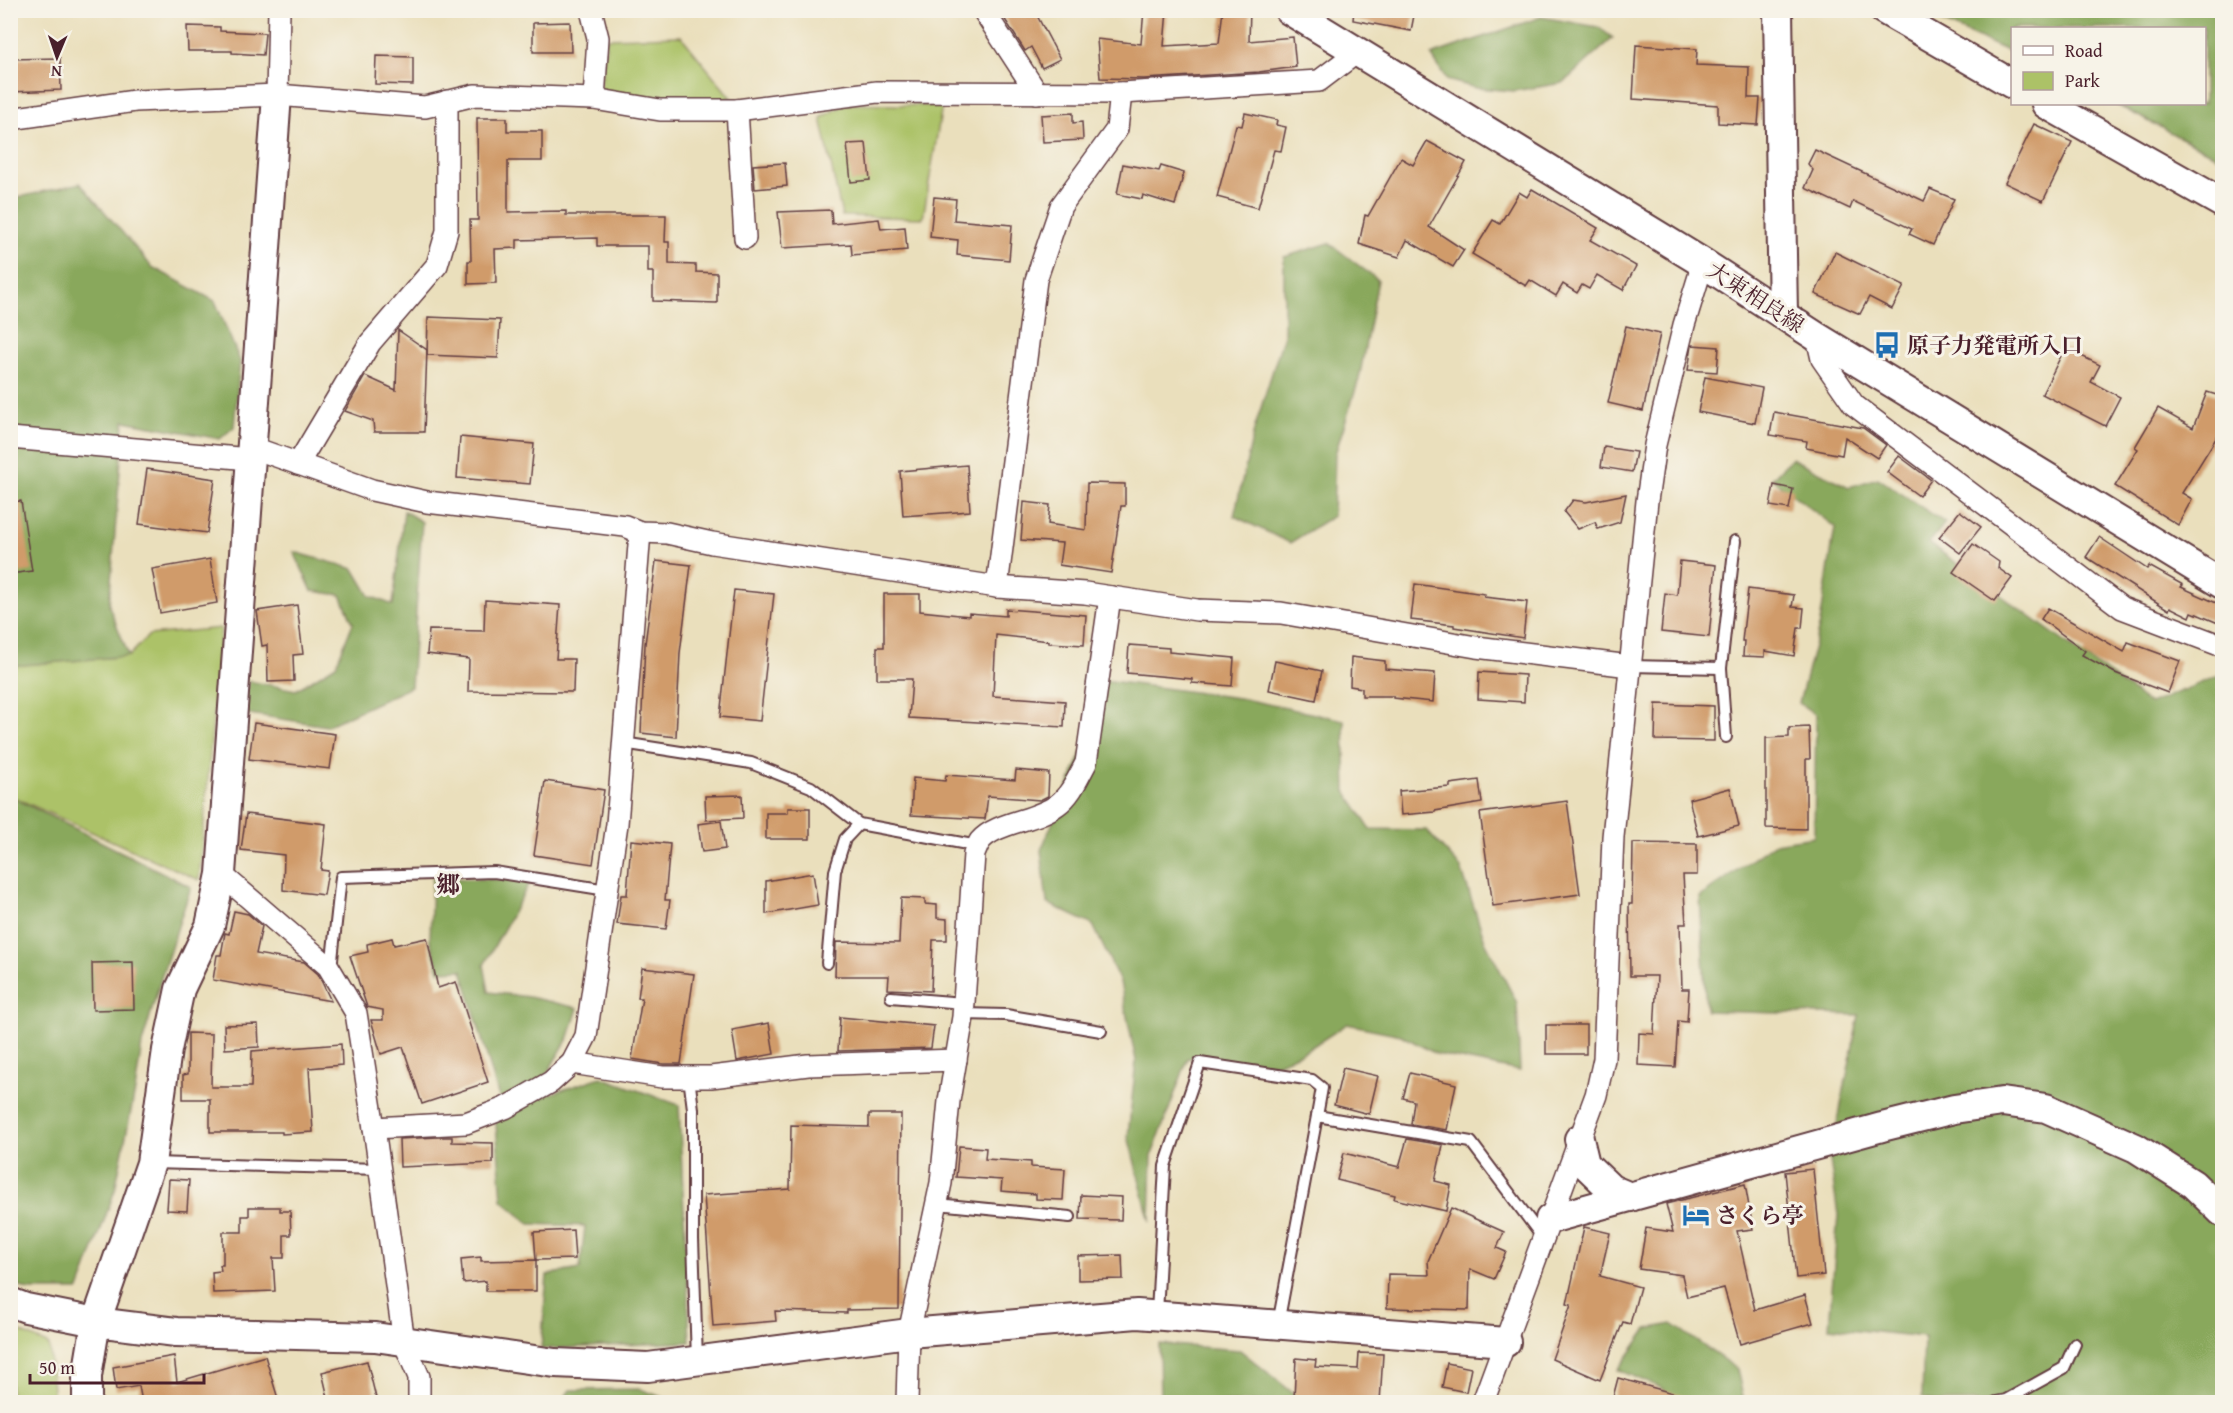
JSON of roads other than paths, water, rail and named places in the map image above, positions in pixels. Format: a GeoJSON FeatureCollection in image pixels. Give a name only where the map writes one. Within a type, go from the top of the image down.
{"type":"FeatureCollection","features":[{"type":"Feature","properties":{"kind":"street"},"geometry":{"type":"LineString","coordinates":[[87,1402],[87,1376],[96,1322],[151,1163],[167,1050],[180,989],[210,926],[221,874],[277,94],[279,10]]}},
{"type":"Feature","properties":{"kind":"street"},"geometry":{"type":"LineString","coordinates":[[591,10],[597,38],[594,99]]}},
{"type":"Feature","properties":{"kind":"street"},"geometry":{"type":"LineString","coordinates":[[983,10],[1037,93]]}},
{"type":"Feature","properties":{"kind":"street","name":"大東相良線"},"geometry":{"type":"LineString","coordinates":[[1289,10],[1703,263],[1817,337],[2223,584]]}},
{"type":"Feature","properties":{"kind":"street"},"geometry":{"type":"LineString","coordinates":[[1778,10],[1783,315]]}},
{"type":"Feature","properties":{"kind":"street"},"geometry":{"type":"LineString","coordinates":[[1884,10],[2011,83]]}},
{"type":"Feature","properties":{"kind":"street"},"geometry":{"type":"LineString","coordinates":[[10,119],[135,101],[277,94],[425,107],[475,95],[594,99],[660,110],[738,110],[877,92],[1121,93],[1319,81],[1356,53]]}},
{"type":"Feature","properties":{"kind":"street"},"geometry":{"type":"LineString","coordinates":[[997,587],[1036,280],[1061,206],[1117,129],[1121,93]]}},
{"type":"Feature","properties":{"kind":"street"},"geometry":{"type":"LineString","coordinates":[[298,464],[370,343],[437,265],[447,231],[447,101]]}},
{"type":"Feature","properties":{"kind":"street"},"geometry":{"type":"LineString","coordinates":[[2048,105],[2223,203]]}},
{"type":"Feature","properties":{"kind":"street"},"geometry":{"type":"LineString","coordinates":[[738,110],[744,238]]}},
{"type":"Feature","properties":{"kind":"street"},"geometry":{"type":"LineString","coordinates":[[1484,1402],[1596,1095],[1604,1059],[1613,837],[1646,513],[1655,445],[1684,325],[1703,263]]}},
{"type":"Feature","properties":{"kind":"street"},"geometry":{"type":"LineString","coordinates":[[1817,337],[1822,360],[1854,405],[2122,608],[2223,646]]}},
{"type":"Feature","properties":{"kind":"street"},"geometry":{"type":"LineString","coordinates":[[10,438],[251,453],[298,464],[372,490],[427,502],[625,526],[640,532],[668,533],[712,543],[997,587],[1110,597],[1197,610],[1281,614],[1476,647],[1630,666]]}},
{"type":"Feature","properties":{"kind":"street"},"geometry":{"type":"LineString","coordinates":[[375,1128],[466,1124],[505,1108],[552,1082],[572,1063],[586,1036],[617,824],[640,532]]}},
{"type":"Feature","properties":{"kind":"street"},"geometry":{"type":"LineString","coordinates":[[906,1402],[909,1333],[937,1204],[963,1009],[974,854],[980,841],[994,831],[1043,814],[1059,804],[1074,787],[1086,763],[1110,597]]}},
{"type":"Feature","properties":{"kind":"street"},"geometry":{"type":"LineString","coordinates":[[221,874],[331,971],[356,1012],[375,1128],[404,1342],[419,1377],[419,1402]]}},
{"type":"Feature","properties":{"kind":"street"},"geometry":{"type":"LineString","coordinates":[[572,1063],[662,1077],[711,1077],[808,1065],[956,1060]]}},
{"type":"Feature","properties":{"kind":"street"},"geometry":{"type":"LineString","coordinates":[[1546,1228],[1629,1197],[1944,1112],[2002,1102],[2046,1108],[2136,1148],[2193,1184],[2223,1212]]}},
{"type":"Feature","properties":{"kind":"street"},"geometry":{"type":"LineString","coordinates":[[1579,1140],[1585,1164],[1611,1189],[1629,1197]]}},
{"type":"Feature","properties":{"kind":"street"},"geometry":{"type":"LineString","coordinates":[[10,1302],[26,1308],[96,1322],[176,1332],[375,1337],[555,1364],[648,1367],[909,1333],[1137,1314],[1506,1342]]}},
{"type":"Feature","properties":{"kind":"lane"},"geometry":{"type":"LineString","coordinates":[[1726,737],[1722,668],[1735,541]]}},
{"type":"Feature","properties":{"kind":"lane"},"geometry":{"type":"LineString","coordinates":[[1630,666],[1722,668]]}},
{"type":"Feature","properties":{"kind":"lane"},"geometry":{"type":"LineString","coordinates":[[623,743],[751,763],[811,787],[859,824],[978,846]]}},
{"type":"Feature","properties":{"kind":"lane"},"geometry":{"type":"LineString","coordinates":[[827,963],[835,871],[845,839],[859,824]]}},
{"type":"Feature","properties":{"kind":"lane"},"geometry":{"type":"LineString","coordinates":[[331,971],[341,877],[494,872],[607,890]]}},
{"type":"Feature","properties":{"kind":"lane"},"geometry":{"type":"LineString","coordinates":[[891,997],[1101,1031]]}},
{"type":"Feature","properties":{"kind":"lane"},"geometry":{"type":"LineString","coordinates":[[1157,1315],[1166,1166],[1200,1063],[1312,1080],[1322,1088],[1278,1324]]}},
{"type":"Feature","properties":{"kind":"lane"},"geometry":{"type":"LineString","coordinates":[[689,1077],[693,1109],[693,1239],[697,1361]]}},
{"type":"Feature","properties":{"kind":"lane"},"geometry":{"type":"LineString","coordinates":[[1317,1116],[1471,1142],[1546,1228]]}},
{"type":"Feature","properties":{"kind":"lane"},"geometry":{"type":"LineString","coordinates":[[151,1163],[380,1169]]}},
{"type":"Feature","properties":{"kind":"lane"},"geometry":{"type":"LineString","coordinates":[[937,1204],[1070,1217]]}},
{"type":"Feature","properties":{"kind":"lane"},"geometry":{"type":"LineString","coordinates":[[1996,1402],[2006,1400],[2064,1368],[2075,1344]]}},
{"type":"Feature","properties":{"kind":"place","name":"原子力発電所入口"},"geometry":{"type":"Point","coordinates":[1887,345]}},
{"type":"Feature","properties":{"kind":"place","name":"さくら亭"},"geometry":{"type":"Point","coordinates":[1696,1215]}},
{"type":"Feature","properties":{"kind":"district","name":"郷"},"geometry":{"type":"Point","coordinates":[448,885]}}]}
